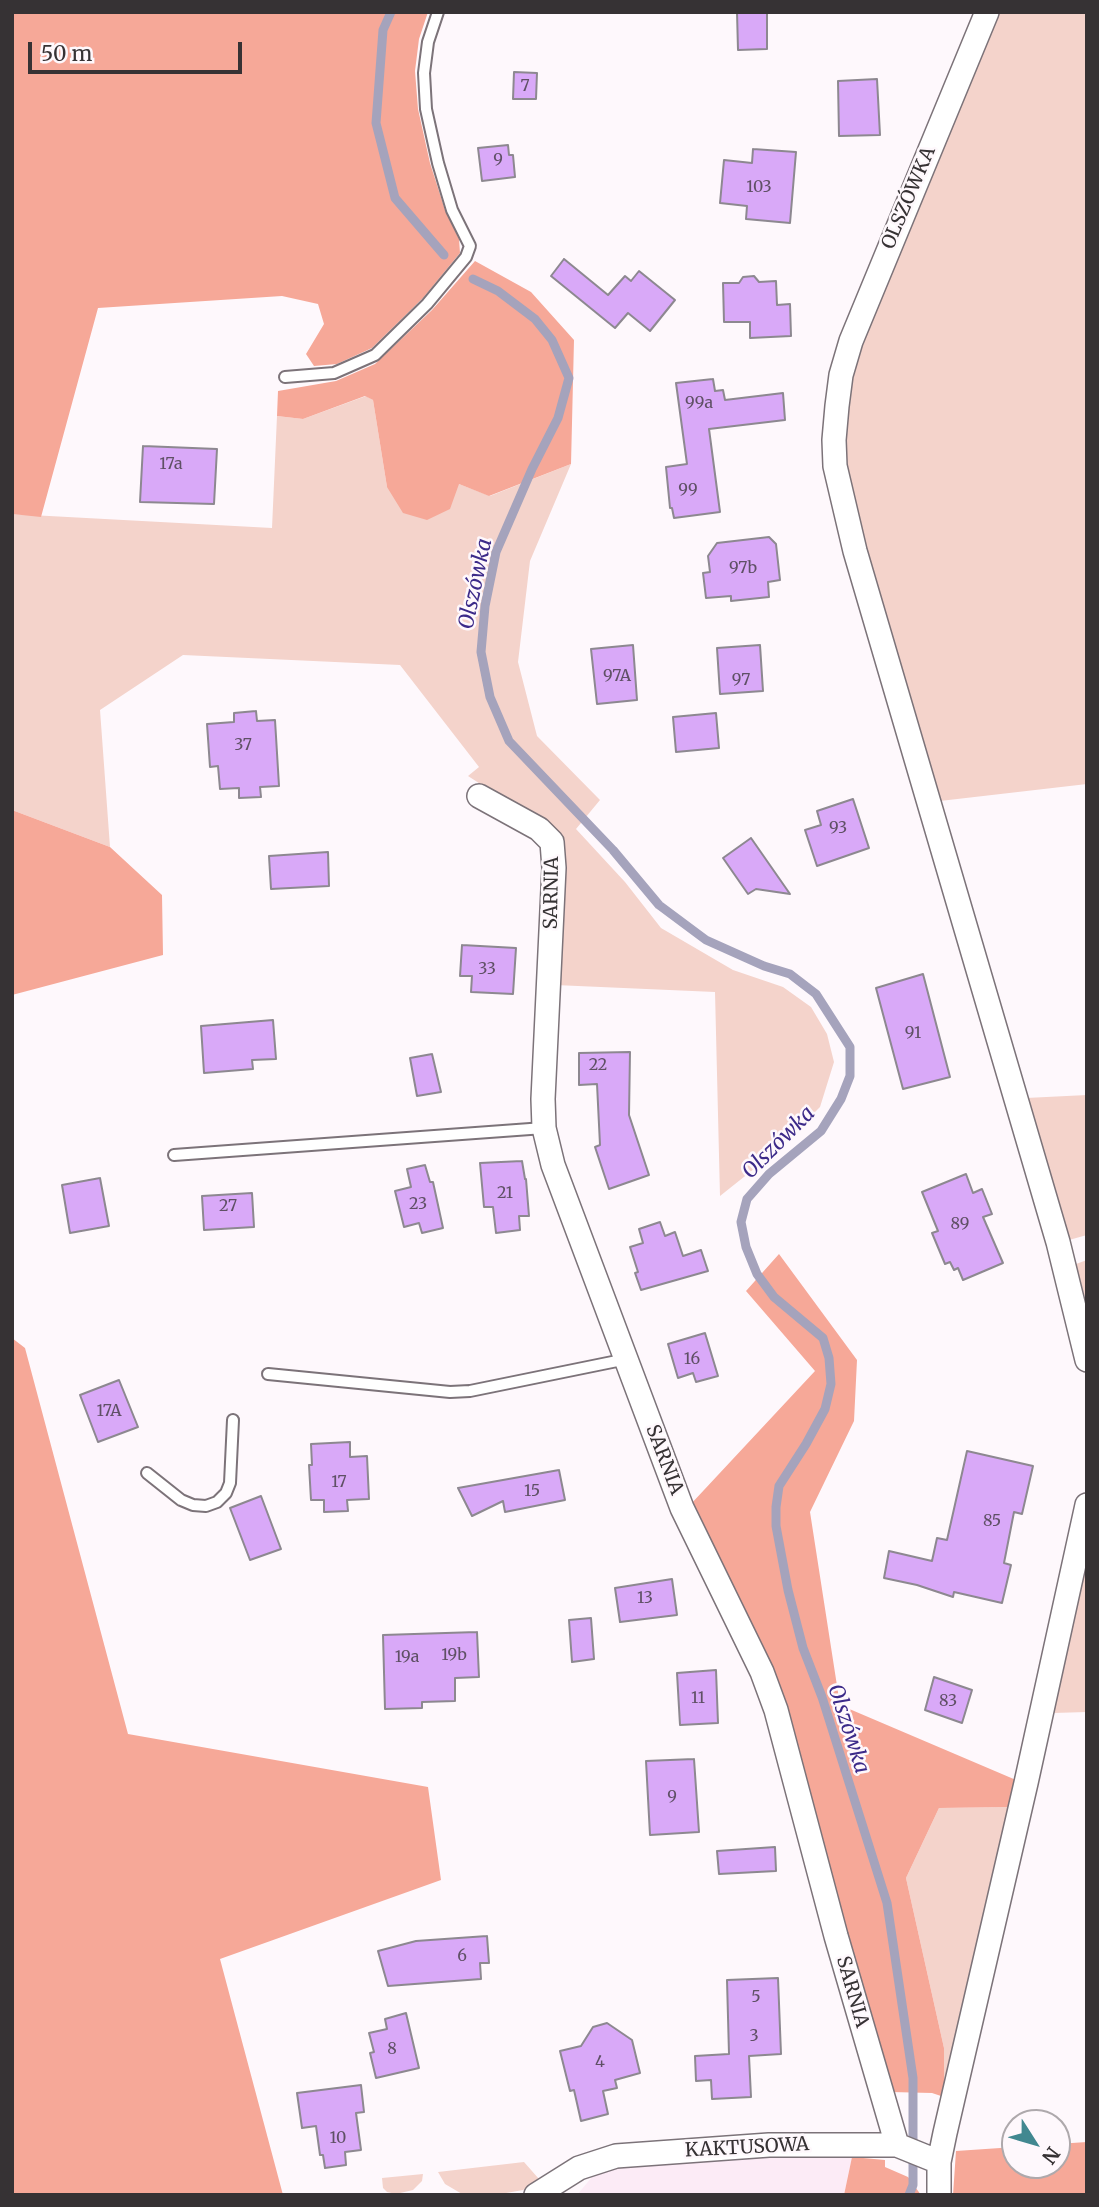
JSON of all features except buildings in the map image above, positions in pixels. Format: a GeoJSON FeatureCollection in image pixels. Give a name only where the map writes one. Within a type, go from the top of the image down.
{"type":"FeatureCollection","features":[{"type":"Feature","properties":{"kind":"street","name":"OLSZÓWKA"},"geometry":{"type":"LineString","coordinates":[[987,12],[851,341],[841,375],[837,406],[835,466],[855,551],[1058,1242],[1087,1360]]}},
{"type":"Feature","properties":{"kind":"street","name":"SARNIA"},"geometry":{"type":"LineString","coordinates":[[480,796],[539,829],[552,842],[554,868],[543,1099],[544,1128],[553,1165],[682,1508],[762,1672],[776,1710],[836,1936],[897,2145]]}},
{"type":"Feature","properties":{"kind":"street"},"geometry":{"type":"LineString","coordinates":[[939,2195],[931,2158],[1087,1505]]}},
{"type":"Feature","properties":{"kind":"street","name":"KAKTUSOWA"},"geometry":{"type":"LineString","coordinates":[[536,2195],[560,2188],[579,2168],[616,2156],[769,2145],[897,2145],[931,2158]]}},
{"type":"Feature","properties":{"kind":"lane"},"geometry":{"type":"LineString","coordinates":[[285,377],[334,373],[374,355],[427,304],[466,257],[470,246],[452,210],[426,109],[424,73],[428,42],[438,12]]}},
{"type":"Feature","properties":{"kind":"lane"},"geometry":{"type":"LineString","coordinates":[[174,1155],[544,1128]]}},
{"type":"Feature","properties":{"kind":"lane"},"geometry":{"type":"LineString","coordinates":[[268,1374],[450,1392],[470,1391],[627,1359]]}},
{"type":"Feature","properties":{"kind":"lane"},"geometry":{"type":"LineString","coordinates":[[147,1473],[181,1500],[193,1505],[206,1506],[217,1502],[226,1493],[230,1483],[233,1420]]}},
{"type":"Feature","properties":{"kind":"shaded area"},"geometry":{"type":"Polygon","coordinates":[[[12,12],[428,12],[419,39],[415,71],[418,109],[430,163],[445,210],[459,239],[460,253],[423,298],[372,348],[337,364],[314,366],[306,354],[324,324],[318,304],[282,296],[98,308],[41,517],[12,514],[12,12]]]}},
{"type":"Feature","properties":{"kind":"shaded area"},"geometry":{"type":"Polygon","coordinates":[[[998,12],[1087,12],[1087,784],[940,801],[859,525],[846,464],[844,409],[859,343],[998,12]]]}},
{"type":"Feature","properties":{"kind":"shaded area"},"geometry":{"type":"Polygon","coordinates":[[[475,261],[531,292],[574,340],[571,464],[489,496],[459,484],[450,509],[427,520],[403,513],[387,487],[373,400],[365,396],[303,419],[277,416],[278,391],[336,381],[375,364],[432,310],[475,261]]]}},
{"type":"Feature","properties":{"kind":"shaded area"},"geometry":{"type":"Polygon","coordinates":[[[366,396],[373,400],[387,487],[459,484],[490,496],[571,464],[530,561],[518,662],[537,736],[600,800],[576,829],[625,882],[661,928],[733,970],[783,987],[811,1007],[827,1034],[834,1062],[820,1107],[774,1153],[720,1196],[715,992],[555,985],[541,823],[468,776],[479,767],[400,665],[183,655],[100,710],[110,847],[12,810],[12,514],[272,528],[277,416],[303,419],[366,396]]]}},
{"type":"Feature","properties":{"kind":"shaded area"},"geometry":{"type":"Polygon","coordinates":[[[12,810],[110,847],[162,895],[163,955],[12,995],[12,810]]]}},
{"type":"Feature","properties":{"kind":"shaded area"},"geometry":{"type":"Polygon","coordinates":[[[1087,1095],[1087,1235],[1069,1240],[1026,1098],[1087,1095]]]}},
{"type":"Feature","properties":{"kind":"shaded area"},"geometry":{"type":"Polygon","coordinates":[[[779,1254],[857,1360],[854,1421],[810,1512],[840,1705],[1016,1780],[1011,1807],[939,1808],[906,1878],[944,2048],[944,2097],[932,2093],[891,2092],[845,1934],[690,1505],[815,1371],[746,1291],[779,1254]]]}},
{"type":"Feature","properties":{"kind":"shaded area"},"geometry":{"type":"Polygon","coordinates":[[[1087,1260],[1087,1305],[1076,1264],[1087,1260]]]}},
{"type":"Feature","properties":{"kind":"shaded area"},"geometry":{"type":"Polygon","coordinates":[[[12,1338],[25,1348],[128,1734],[428,1787],[441,1880],[220,1959],[283,2195],[12,2195],[12,1338]]]}},
{"type":"Feature","properties":{"kind":"shaded area"},"geometry":{"type":"Polygon","coordinates":[[[1087,1549],[1087,1712],[1053,1713],[1087,1549]]]}},
{"type":"Feature","properties":{"kind":"shaded area"},"geometry":{"type":"Polygon","coordinates":[[[1011,1807],[944,2097],[944,2048],[906,1878],[939,1808],[1011,1807]]]}},
{"type":"Feature","properties":{"kind":"shaded area"},"geometry":{"type":"Polygon","coordinates":[[[1087,2142],[1087,2195],[953,2195],[956,2151],[1001,2148],[1001,2179],[1071,2179],[1071,2143],[1087,2142]]]}},
{"type":"Feature","properties":{"kind":"shaded area"},"geometry":{"type":"Polygon","coordinates":[[[771,2157],[852,2157],[844,2195],[577,2195],[592,2177],[618,2166],[771,2157]]]}},
{"type":"Feature","properties":{"kind":"shaded area"},"geometry":{"type":"Polygon","coordinates":[[[852,2157],[885,2160],[885,2167],[908,2177],[921,2195],[844,2195],[852,2157]]]}},
{"type":"Feature","properties":{"kind":"shaded area"},"geometry":{"type":"Polygon","coordinates":[[[524,2162],[539,2179],[538,2183],[523,2190],[495,2195],[462,2194],[445,2184],[438,2172],[524,2162]]]}},
{"type":"Feature","properties":{"kind":"shaded area"},"geometry":{"type":"Polygon","coordinates":[[[423,2174],[422,2181],[413,2190],[396,2194],[383,2188],[382,2178],[423,2174]]]}},
{"type":"Feature","properties":{"kind":"waterway","name":"Olszówka"},"geometry":{"type":"LineString","coordinates":[[391,12],[383,30],[376,123],[395,198],[444,255]]}},
{"type":"Feature","properties":{"kind":"waterway","name":"Olszówka"},"geometry":{"type":"LineString","coordinates":[[473,279],[498,291],[535,319],[552,340],[569,378],[558,418],[532,469],[496,552],[485,606],[481,652],[490,697],[509,741],[613,850],[659,905],[706,940],[764,966],[790,974],[816,994],[850,1047],[850,1076],[841,1099],[821,1131],[769,1174],[747,1199],[741,1222],[746,1247],[757,1274],[774,1297],[823,1338],[829,1358],[831,1384],[825,1409],[779,1486],[776,1526],[788,1590],[803,1648],[822,1697],[887,1903],[913,2078],[913,2185],[909,2195]]}}]}
